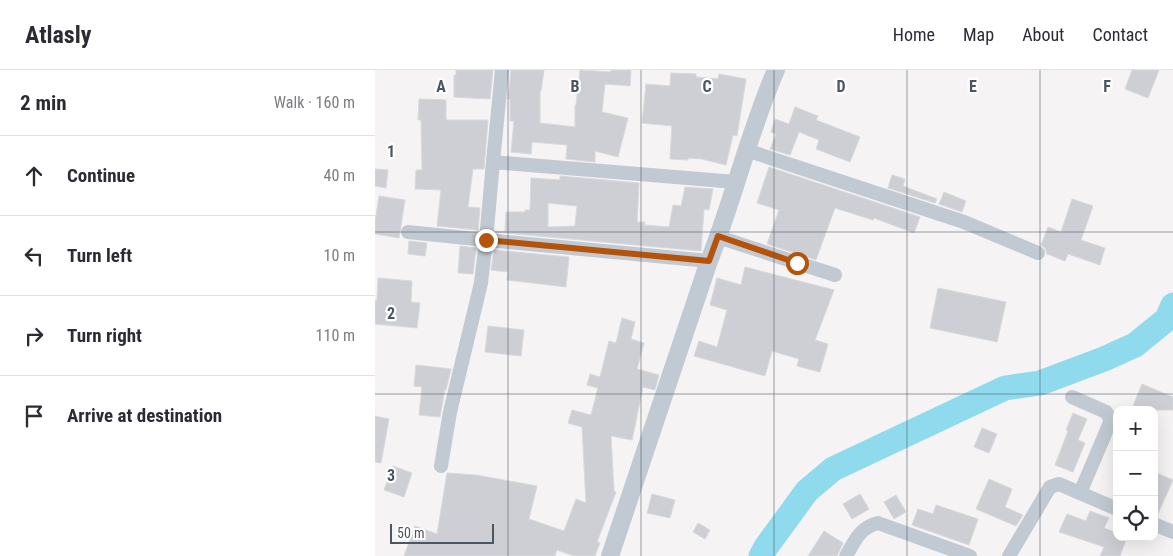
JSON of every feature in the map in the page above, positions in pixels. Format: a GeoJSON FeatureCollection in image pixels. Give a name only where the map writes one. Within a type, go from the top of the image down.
{"type":"FeatureCollection","features":[{"type":"Feature","properties":{"kind":"street"},"geometry":{"type":"LineString","coordinates":[[441,466],[449,412],[481,283],[503,70]]}},
{"type":"Feature","properties":{"kind":"street"},"geometry":{"type":"LineString","coordinates":[[610,556],[772,70]]}},
{"type":"Feature","properties":{"kind":"street"},"geometry":{"type":"LineString","coordinates":[[746,150],[964,222],[1038,252]]}},
{"type":"Feature","properties":{"kind":"street"},"geometry":{"type":"LineString","coordinates":[[493,162],[736,182]]}},
{"type":"Feature","properties":{"kind":"street"},"geometry":{"type":"LineString","coordinates":[[407,232],[709,261]]}},
{"type":"Feature","properties":{"kind":"street"},"geometry":{"type":"LineString","coordinates":[[718,236],[835,275]]}},
{"type":"Feature","properties":{"kind":"street"},"geometry":{"type":"LineString","coordinates":[[1072,398],[1106,412],[1111,420],[1080,494]]}},
{"type":"Feature","properties":{"kind":"street"},"geometry":{"type":"LineString","coordinates":[[1009,556],[1051,487],[1059,484],[1113,507]]}},
{"type":"Feature","properties":{"kind":"street"},"geometry":{"type":"LineString","coordinates":[[846,556],[863,530],[868,526],[878,523],[970,556]]}},
{"type":"Feature","properties":{"kind":"street"},"geometry":{"type":"LineString","coordinates":[[1158,526],[1173,532]]}},
{"type":"Feature","properties":{"kind":"building"},"geometry":{"type":"Polygon","coordinates":[[[456,70],[493,70],[490,99],[454,97],[454,75],[456,75],[456,70]]]}},
{"type":"Feature","properties":{"kind":"building"},"geometry":{"type":"Polygon","coordinates":[[[511,70],[544,70],[540,91],[540,123],[575,127],[575,105],[580,70],[611,72],[611,70],[631,70],[630,86],[605,84],[602,112],[628,118],[618,157],[595,151],[595,162],[566,159],[567,145],[532,142],[531,154],[511,152],[514,121],[510,121],[510,99],[508,99],[511,70]]]}},
{"type":"Feature","properties":{"kind":"building"},"geometry":{"type":"Polygon","coordinates":[[[1132,70],[1159,70],[1148,98],[1125,89],[1132,70]]]}},
{"type":"Feature","properties":{"kind":"building"},"geometry":{"type":"Polygon","coordinates":[[[671,73],[696,74],[696,77],[718,79],[719,74],[746,79],[737,136],[733,135],[726,165],[702,159],[670,159],[672,126],[642,123],[646,84],[670,86],[671,73]]]}},
{"type":"Feature","properties":{"kind":"building"},"geometry":{"type":"Polygon","coordinates":[[[419,99],[446,100],[446,120],[488,120],[484,169],[473,169],[468,207],[480,208],[478,230],[437,226],[441,190],[415,189],[416,170],[422,170],[421,120],[418,120],[419,99]]]}},
{"type":"Feature","properties":{"kind":"building"},"geometry":{"type":"Polygon","coordinates":[[[795,107],[818,116],[816,120],[860,137],[850,162],[816,149],[819,140],[799,132],[790,155],[770,149],[776,134],[771,132],[775,119],[789,124],[795,107]]]}},
{"type":"Feature","properties":{"kind":"building"},"geometry":{"type":"Polygon","coordinates":[[[769,167],[920,217],[914,233],[874,218],[873,220],[835,208],[816,260],[767,244],[779,210],[757,203],[769,167]]]}},
{"type":"Feature","properties":{"kind":"building"},"geometry":{"type":"Polygon","coordinates":[[[375,169],[388,170],[386,188],[375,186],[375,169]]]}},
{"type":"Feature","properties":{"kind":"building"},"geometry":{"type":"Polygon","coordinates":[[[892,175],[905,179],[903,186],[937,199],[935,203],[888,188],[892,175]]]}},
{"type":"Feature","properties":{"kind":"building"},"geometry":{"type":"Polygon","coordinates":[[[560,176],[639,183],[637,222],[645,222],[644,225],[669,227],[673,205],[681,206],[685,187],[713,189],[709,210],[704,209],[701,251],[495,232],[505,231],[506,212],[525,212],[525,210],[530,210],[531,178],[560,180],[560,176]],[[548,203],[548,227],[575,226],[577,206],[548,203]]]}},
{"type":"Feature","properties":{"kind":"building"},"geometry":{"type":"Polygon","coordinates":[[[944,192],[966,201],[962,212],[939,204],[944,192]]]}},
{"type":"Feature","properties":{"kind":"building"},"geometry":{"type":"Polygon","coordinates":[[[379,196],[405,200],[399,238],[375,234],[379,196]]]}},
{"type":"Feature","properties":{"kind":"building"},"geometry":{"type":"Polygon","coordinates":[[[1072,199],[1093,206],[1081,240],[1105,248],[1100,265],[1068,254],[1065,261],[1047,254],[1045,248],[1041,245],[1048,227],[1061,232],[1072,199]]]}},
{"type":"Feature","properties":{"kind":"building"},"geometry":{"type":"Polygon","coordinates":[[[409,241],[427,243],[425,256],[408,254],[409,241]]]}},
{"type":"Feature","properties":{"kind":"building"},"geometry":{"type":"Polygon","coordinates":[[[460,246],[476,248],[473,274],[458,273],[460,246]]]}},
{"type":"Feature","properties":{"kind":"building"},"geometry":{"type":"Polygon","coordinates":[[[494,250],[569,257],[566,287],[507,280],[508,272],[491,270],[494,250]]]}},
{"type":"Feature","properties":{"kind":"building"},"geometry":{"type":"Polygon","coordinates":[[[745,267],[834,290],[815,340],[828,344],[820,372],[797,366],[799,359],[772,351],[765,376],[694,356],[699,341],[717,347],[727,310],[710,305],[717,278],[741,285],[745,267]]]}},
{"type":"Feature","properties":{"kind":"building"},"geometry":{"type":"Polygon","coordinates":[[[378,278],[412,281],[411,302],[420,303],[417,328],[375,324],[375,300],[377,300],[378,278]]]}},
{"type":"Feature","properties":{"kind":"building"},"geometry":{"type":"Polygon","coordinates":[[[938,288],[1006,302],[997,342],[930,328],[938,288]]]}},
{"type":"Feature","properties":{"kind":"building"},"geometry":{"type":"Polygon","coordinates":[[[622,318],[635,322],[631,339],[644,343],[637,369],[659,375],[655,390],[643,387],[632,440],[611,436],[614,491],[616,492],[597,542],[600,543],[595,556],[574,556],[557,550],[555,556],[404,556],[415,526],[437,534],[447,473],[476,475],[537,486],[529,519],[564,531],[576,499],[586,503],[582,427],[568,423],[572,410],[591,415],[598,388],[587,385],[590,374],[600,377],[609,341],[616,343],[622,318]]]}},
{"type":"Feature","properties":{"kind":"building"},"geometry":{"type":"Polygon","coordinates":[[[488,326],[524,330],[521,356],[485,352],[488,326]]]}},
{"type":"Feature","properties":{"kind":"building"},"geometry":{"type":"Polygon","coordinates":[[[416,365],[451,369],[440,417],[419,415],[422,387],[414,386],[416,365]]]}},
{"type":"Feature","properties":{"kind":"building"},"geometry":{"type":"Polygon","coordinates":[[[1142,384],[1173,397],[1173,410],[1158,410],[1158,406],[1133,406],[1142,384]]]}},
{"type":"Feature","properties":{"kind":"building"},"geometry":{"type":"Polygon","coordinates":[[[1073,413],[1087,419],[1078,440],[1085,443],[1073,472],[1055,465],[1073,413]]]}},
{"type":"Feature","properties":{"kind":"building"},"geometry":{"type":"Polygon","coordinates":[[[375,416],[389,419],[381,463],[375,462],[375,416]]]}},
{"type":"Feature","properties":{"kind":"building"},"geometry":{"type":"Polygon","coordinates":[[[982,428],[997,434],[989,453],[974,447],[982,428]]]}},
{"type":"Feature","properties":{"kind":"building"},"geometry":{"type":"Polygon","coordinates":[[[393,466],[412,473],[404,497],[384,490],[393,466]]]}},
{"type":"Feature","properties":{"kind":"building"},"geometry":{"type":"Polygon","coordinates":[[[1158,474],[1173,480],[1158,514],[1158,474]]]}},
{"type":"Feature","properties":{"kind":"building"},"geometry":{"type":"Polygon","coordinates":[[[989,479],[1012,489],[1005,507],[1023,515],[1016,526],[976,509],[989,479]]]}},
{"type":"Feature","properties":{"kind":"building"},"geometry":{"type":"Polygon","coordinates":[[[652,494],[675,500],[670,518],[647,513],[652,494]]]}},
{"type":"Feature","properties":{"kind":"building"},"geometry":{"type":"Polygon","coordinates":[[[860,494],[869,509],[852,519],[843,504],[860,494]]]}},
{"type":"Feature","properties":{"kind":"building"},"geometry":{"type":"Polygon","coordinates":[[[896,495],[906,512],[894,519],[884,502],[896,495]]]}},
{"type":"Feature","properties":{"kind":"building"},"geometry":{"type":"Polygon","coordinates":[[[936,505],[978,519],[969,545],[912,525],[918,509],[933,514],[936,505]]]}},
{"type":"Feature","properties":{"kind":"building"},"geometry":{"type":"Polygon","coordinates":[[[1090,511],[1109,518],[1104,528],[1113,531],[1113,541],[1126,541],[1120,556],[1100,556],[1104,547],[1059,532],[1067,514],[1086,521],[1090,511]]]}},
{"type":"Feature","properties":{"kind":"building"},"geometry":{"type":"Polygon","coordinates":[[[698,523],[710,530],[705,539],[693,532],[698,523]]]}},
{"type":"Feature","properties":{"kind":"building"},"geometry":{"type":"Polygon","coordinates":[[[824,531],[843,543],[837,556],[808,556],[824,531]]]}},
{"type":"Feature","properties":{"kind":"waterway"},"geometry":{"type":"LineString","coordinates":[[761,556],[807,491],[833,469],[1005,388],[1040,383],[1135,345],[1167,319],[1173,305]]}},
{"type":"Feature","properties":{"kind":"route"},"geometry":{"type":"LineString","coordinates":[[486,240],[709,261],[718,236],[797,263]]}}]}
